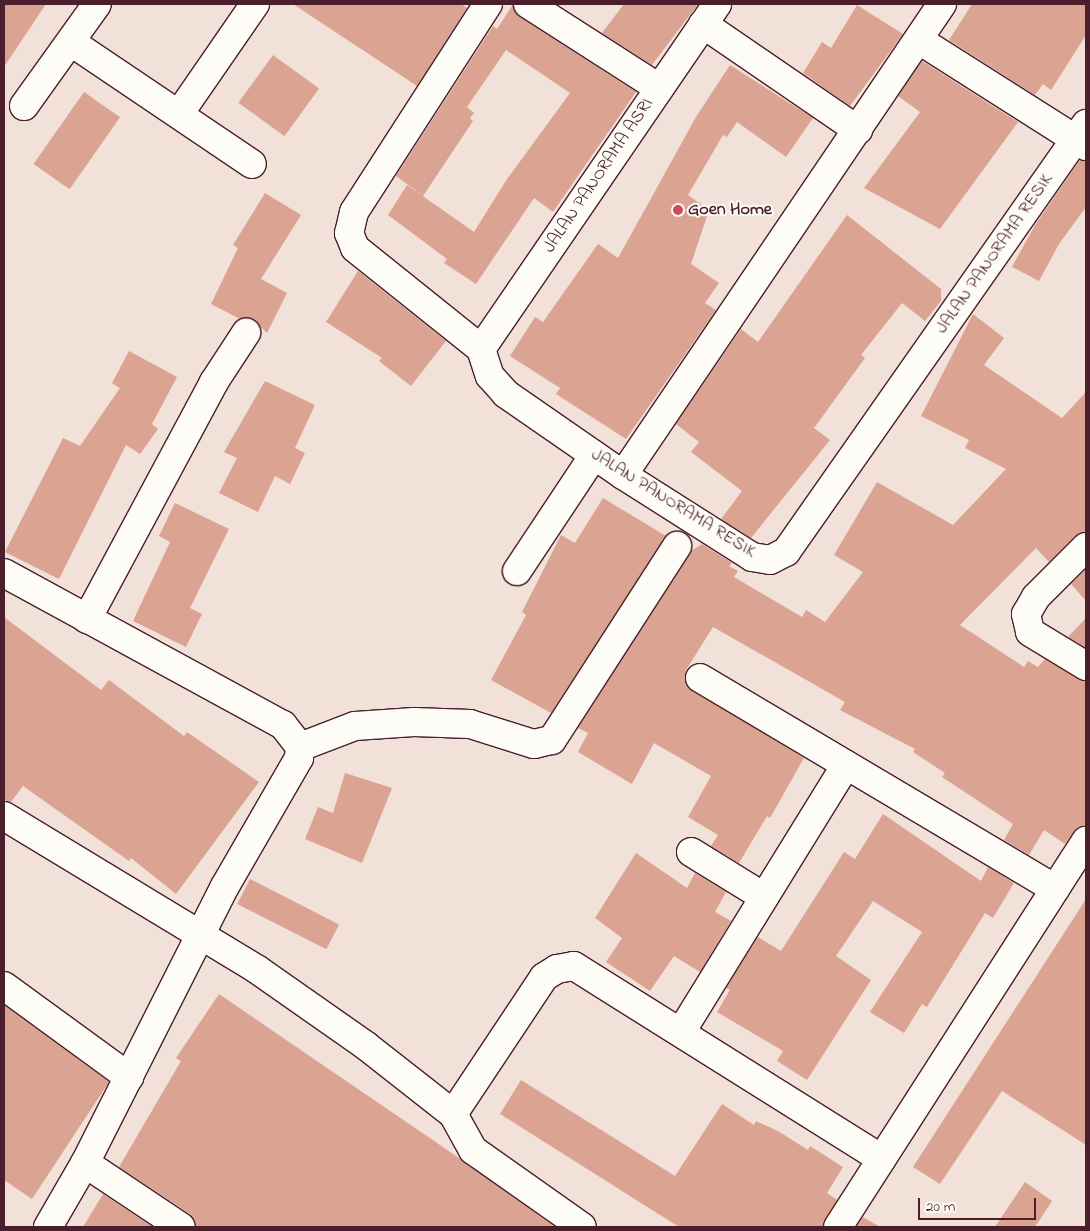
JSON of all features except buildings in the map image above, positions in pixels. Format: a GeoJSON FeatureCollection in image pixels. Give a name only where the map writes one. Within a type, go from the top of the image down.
{"type":"FeatureCollection","features":[{"type":"Feature","properties":{"kind":"street"},"geometry":{"type":"LineString","coordinates":[[24,106],[97,4]]}},
{"type":"Feature","properties":{"kind":"street"},"geometry":{"type":"LineString","coordinates":[[179,114],[255,4]]}},
{"type":"Feature","properties":{"kind":"street"},"geometry":{"type":"LineString","coordinates":[[481,349],[355,248],[349,234],[354,212],[488,4]]}},
{"type":"Feature","properties":{"kind":"street"},"geometry":{"type":"LineString","coordinates":[[528,4],[659,88]]}},
{"type":"Feature","properties":{"kind":"street"},"geometry":{"type":"LineString","coordinates":[[623,475],[942,4]]}},
{"type":"Feature","properties":{"kind":"street"},"geometry":{"type":"LineString","coordinates":[[710,14],[858,130]]}},
{"type":"Feature","properties":{"kind":"street","name":"JALAN PANORAMA ASRI"},"geometry":{"type":"LineString","coordinates":[[481,349],[710,14]]}},
{"type":"Feature","properties":{"kind":"street"},"geometry":{"type":"LineString","coordinates":[[919,40],[1083,137]]}},
{"type":"Feature","properties":{"kind":"street"},"geometry":{"type":"LineString","coordinates":[[71,42],[252,164]]}},
{"type":"Feature","properties":{"kind":"street","name":"JALAN PANORAMA RESIK"},"geometry":{"type":"LineString","coordinates":[[481,349],[490,376],[506,394],[623,475],[752,557],[770,560],[786,552],[1083,137]]}},
{"type":"Feature","properties":{"kind":"street"},"geometry":{"type":"LineString","coordinates":[[87,619],[214,382],[246,333]]}},
{"type":"Feature","properties":{"kind":"street"},"geometry":{"type":"LineString","coordinates":[[517,571],[594,455]]}},
{"type":"Feature","properties":{"kind":"street"},"geometry":{"type":"LineString","coordinates":[[300,746],[355,726],[414,722],[470,724],[534,744],[552,740],[677,546]]}},
{"type":"Feature","properties":{"kind":"street"},"geometry":{"type":"LineString","coordinates":[[1086,547],[1036,597],[1026,614],[1030,632],[1086,666]]}},
{"type":"Feature","properties":{"kind":"street"},"geometry":{"type":"LineString","coordinates":[[4,573],[283,725],[300,746],[299,758],[199,935],[85,1163],[48,1227]]}},
{"type":"Feature","properties":{"kind":"street"},"geometry":{"type":"LineString","coordinates":[[700,678],[1056,890]]}},
{"type":"Feature","properties":{"kind":"street"},"geometry":{"type":"LineString","coordinates":[[681,1032],[846,765]]}},
{"type":"Feature","properties":{"kind":"street"},"geometry":{"type":"LineString","coordinates":[[4,816],[258,970],[365,1045],[453,1114],[473,1150],[582,1227]]}},
{"type":"Feature","properties":{"kind":"street"},"geometry":{"type":"LineString","coordinates":[[838,1227],[1086,841]]}},
{"type":"Feature","properties":{"kind":"street"},"geometry":{"type":"LineString","coordinates":[[691,852],[764,898]]}},
{"type":"Feature","properties":{"kind":"street"},"geometry":{"type":"LineString","coordinates":[[453,1114],[544,977],[557,969],[574,966],[882,1159]]}},
{"type":"Feature","properties":{"kind":"street"},"geometry":{"type":"LineString","coordinates":[[4,986],[129,1077]]}},
{"type":"Feature","properties":{"kind":"street"},"geometry":{"type":"LineString","coordinates":[[85,1163],[181,1227]]}},
{"type":"Feature","properties":{"kind":"place","name":"Goen Home"},"geometry":{"type":"Point","coordinates":[678,210]}}]}
